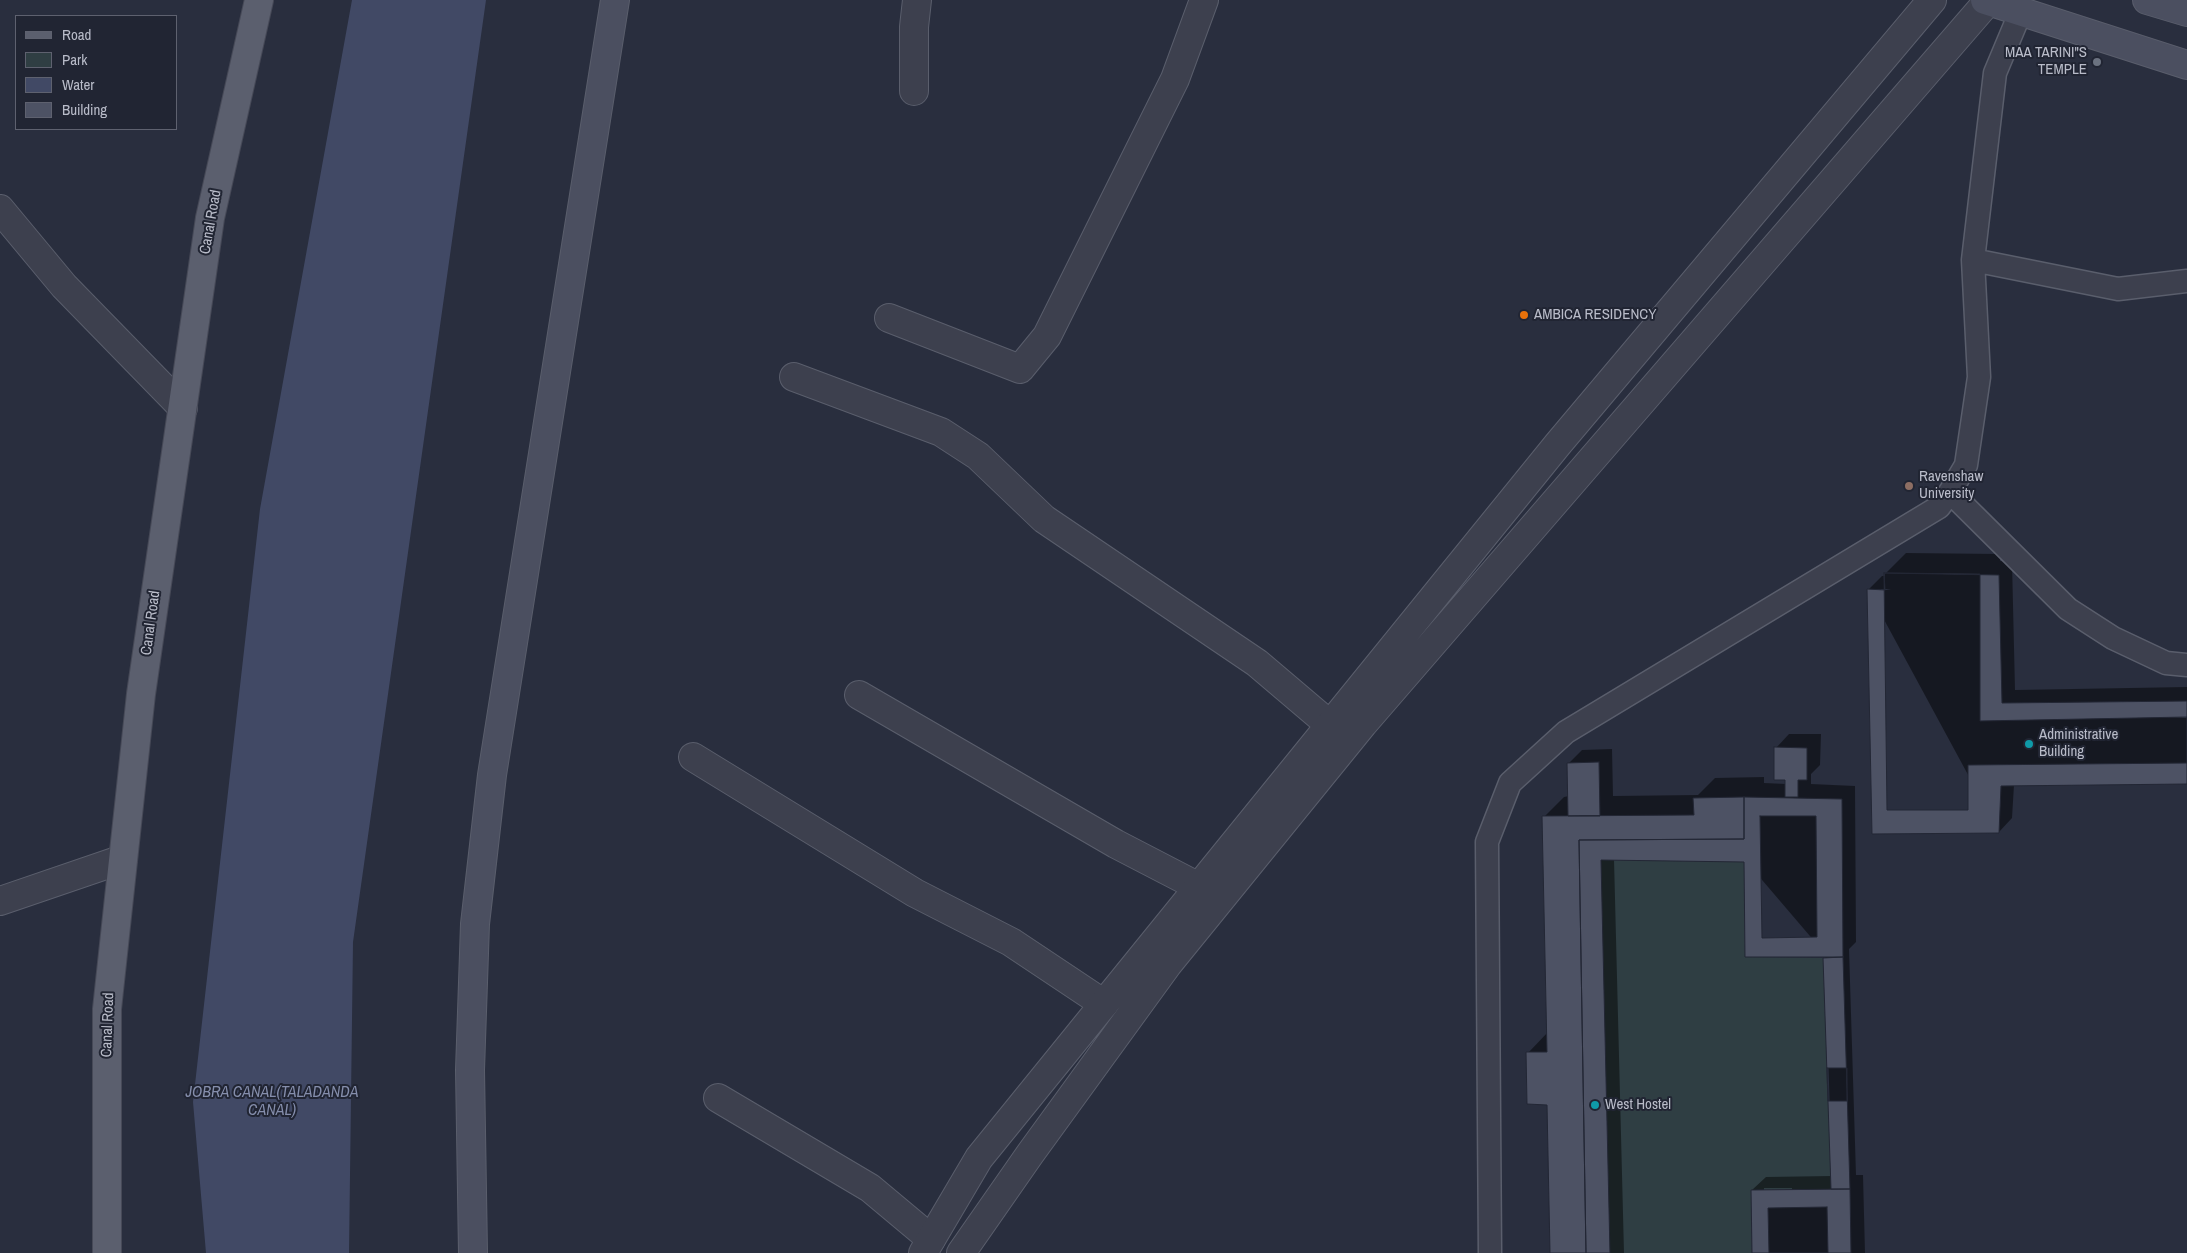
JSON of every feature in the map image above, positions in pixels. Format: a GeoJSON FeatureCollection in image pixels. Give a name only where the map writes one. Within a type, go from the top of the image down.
{"type":"FeatureCollection","features":[{"type":"Feature","properties":{"kind":"main road","name":"Canal Road"},"geometry":{"type":"LineString","coordinates":[[107,1253],[107,1009],[141,694],[210,218],[259,0]]}},
{"type":"Feature","properties":{"kind":"main road"},"geometry":{"type":"LineString","coordinates":[[473,1253],[470,1070],[476,915],[492,775],[615,0]]}},
{"type":"Feature","properties":{"kind":"main road"},"geometry":{"type":"LineString","coordinates":[[1987,0],[2187,65]]}},
{"type":"Feature","properties":{"kind":"main road"},"geometry":{"type":"LineString","coordinates":[[2147,0],[2187,12]]}},
{"type":"Feature","properties":{"kind":"street"},"geometry":{"type":"LineString","coordinates":[[914,91],[914,27],[917,0]]}},
{"type":"Feature","properties":{"kind":"street"},"geometry":{"type":"LineString","coordinates":[[889,318],[1020,369],[1048,336],[1175,79],[1204,0]]}},
{"type":"Feature","properties":{"kind":"street"},"geometry":{"type":"LineString","coordinates":[[927,1246],[979,1158],[1558,444],[1932,0]]}},
{"type":"Feature","properties":{"kind":"street"},"geometry":{"type":"LineString","coordinates":[[718,1098],[870,1188],[927,1246],[960,1253],[1168,964],[1363,724],[1987,0]]}},
{"type":"Feature","properties":{"kind":"street"},"geometry":{"type":"LineString","coordinates":[[0,209],[64,286],[182,408]]}},
{"type":"Feature","properties":{"kind":"street"},"geometry":{"type":"LineString","coordinates":[[794,377],[941,432],[978,456],[1044,519],[1257,664],[1330,725]]}},
{"type":"Feature","properties":{"kind":"street"},"geometry":{"type":"LineString","coordinates":[[859,695],[1116,844],[1199,887]]}},
{"type":"Feature","properties":{"kind":"street"},"geometry":{"type":"LineString","coordinates":[[693,757],[915,893],[1011,942],[1104,1004]]}},
{"type":"Feature","properties":{"kind":"street"},"geometry":{"type":"LineString","coordinates":[[0,901],[123,859]]}},
{"type":"Feature","properties":{"kind":"lane"},"geometry":{"type":"LineString","coordinates":[[1490,1253],[1487,842],[1510,783],[1566,732],[1939,507],[1950,492],[1966,465],[1979,377],[1973,260],[1995,73],[2021,11]]}},
{"type":"Feature","properties":{"kind":"lane"},"geometry":{"type":"LineString","coordinates":[[1973,260],[2118,289],[2187,281]]}},
{"type":"Feature","properties":{"kind":"lane"},"geometry":{"type":"LineString","coordinates":[[1950,492],[2068,609],[2113,638],[2166,664],[2187,665]]}},
{"type":"Feature","properties":{"kind":"green space"},"geometry":{"type":"Polygon","coordinates":[[[1601,860],[1744,862],[1745,957],[1823,958],[1831,1189],[1751,1190],[1752,1253],[1610,1253],[1601,860]]]}},
{"type":"Feature","properties":{"kind":"water","name":"JOBRA CANAL(TALADANDA CANAL)"},"geometry":{"type":"Polygon","coordinates":[[[352,0],[486,0],[353,942],[349,1253],[206,1253],[193,1102],[260,509],[352,0]]]}},
{"type":"Feature","properties":{"kind":"building","name":"Administrative Building"},"geometry":{"type":"Polygon","coordinates":[[[1884,573],[1999,575],[2002,703],[2187,701],[2187,784],[2001,786],[1999,833],[1872,834],[1867,589],[1885,590],[1884,573]]]}},
{"type":"Feature","properties":{"kind":"building","name":"Administrative Building"},"geometry":{"type":"Polygon","coordinates":[[[1884,573],[1980,574],[1980,721],[2187,717],[2187,763],[1968,765],[1968,810],[1887,810],[1884,573]]]}},
{"type":"Feature","properties":{"kind":"building"},"geometry":{"type":"Polygon","coordinates":[[[1774,747],[1807,748],[1807,780],[1798,780],[1798,797],[1785,797],[1785,780],[1774,780],[1774,747]]]}},
{"type":"Feature","properties":{"kind":"building"},"geometry":{"type":"Polygon","coordinates":[[[1599,762],[1600,816],[1568,816],[1567,763],[1599,762]]]}},
{"type":"Feature","properties":{"kind":"building","name":"West Hostel"},"geometry":{"type":"Polygon","coordinates":[[[1744,797],[1744,839],[1579,840],[1586,1253],[1550,1253],[1547,1105],[1527,1104],[1526,1052],[1547,1052],[1542,816],[1694,815],[1693,798],[1744,797]]]}},
{"type":"Feature","properties":{"kind":"building","name":"West Hostel"},"geometry":{"type":"Polygon","coordinates":[[[1744,797],[1842,799],[1843,957],[1745,957],[1744,862],[1601,860],[1610,1253],[1586,1253],[1579,840],[1744,839],[1744,797]]]}},
{"type":"Feature","properties":{"kind":"building"},"geometry":{"type":"Polygon","coordinates":[[[1760,816],[1816,816],[1817,937],[1762,938],[1760,816]]]}},
{"type":"Feature","properties":{"kind":"building"},"geometry":{"type":"Polygon","coordinates":[[[1843,957],[1850,1189],[1831,1189],[1823,958],[1843,957]]]}},
{"type":"Feature","properties":{"kind":"building"},"geometry":{"type":"Polygon","coordinates":[[[1827,1068],[1847,1068],[1847,1101],[1828,1101],[1827,1068]]]}},
{"type":"Feature","properties":{"kind":"building"},"geometry":{"type":"Polygon","coordinates":[[[1850,1189],[1851,1253],[1752,1253],[1751,1190],[1850,1189]]]}},
{"type":"Feature","properties":{"kind":"building"},"geometry":{"type":"Polygon","coordinates":[[[1827,1207],[1828,1253],[1769,1253],[1768,1208],[1827,1207]]]}},
{"type":"Feature","properties":{"kind":"place","name":"MAA TARINI\"S TEMPLE"},"geometry":{"type":"Point","coordinates":[2097,62]}},
{"type":"Feature","properties":{"kind":"place","name":"AMBICA RESIDENCY"},"geometry":{"type":"Point","coordinates":[1524,315]}},
{"type":"Feature","properties":{"kind":"place","name":"Ravenshaw University"},"geometry":{"type":"Point","coordinates":[1909,486]}},
{"type":"Feature","properties":{"kind":"place","name":"Administrative Building"},"geometry":{"type":"Point","coordinates":[2029,744]}},
{"type":"Feature","properties":{"kind":"place","name":"West Hostel"},"geometry":{"type":"Point","coordinates":[1595,1105]}}]}
